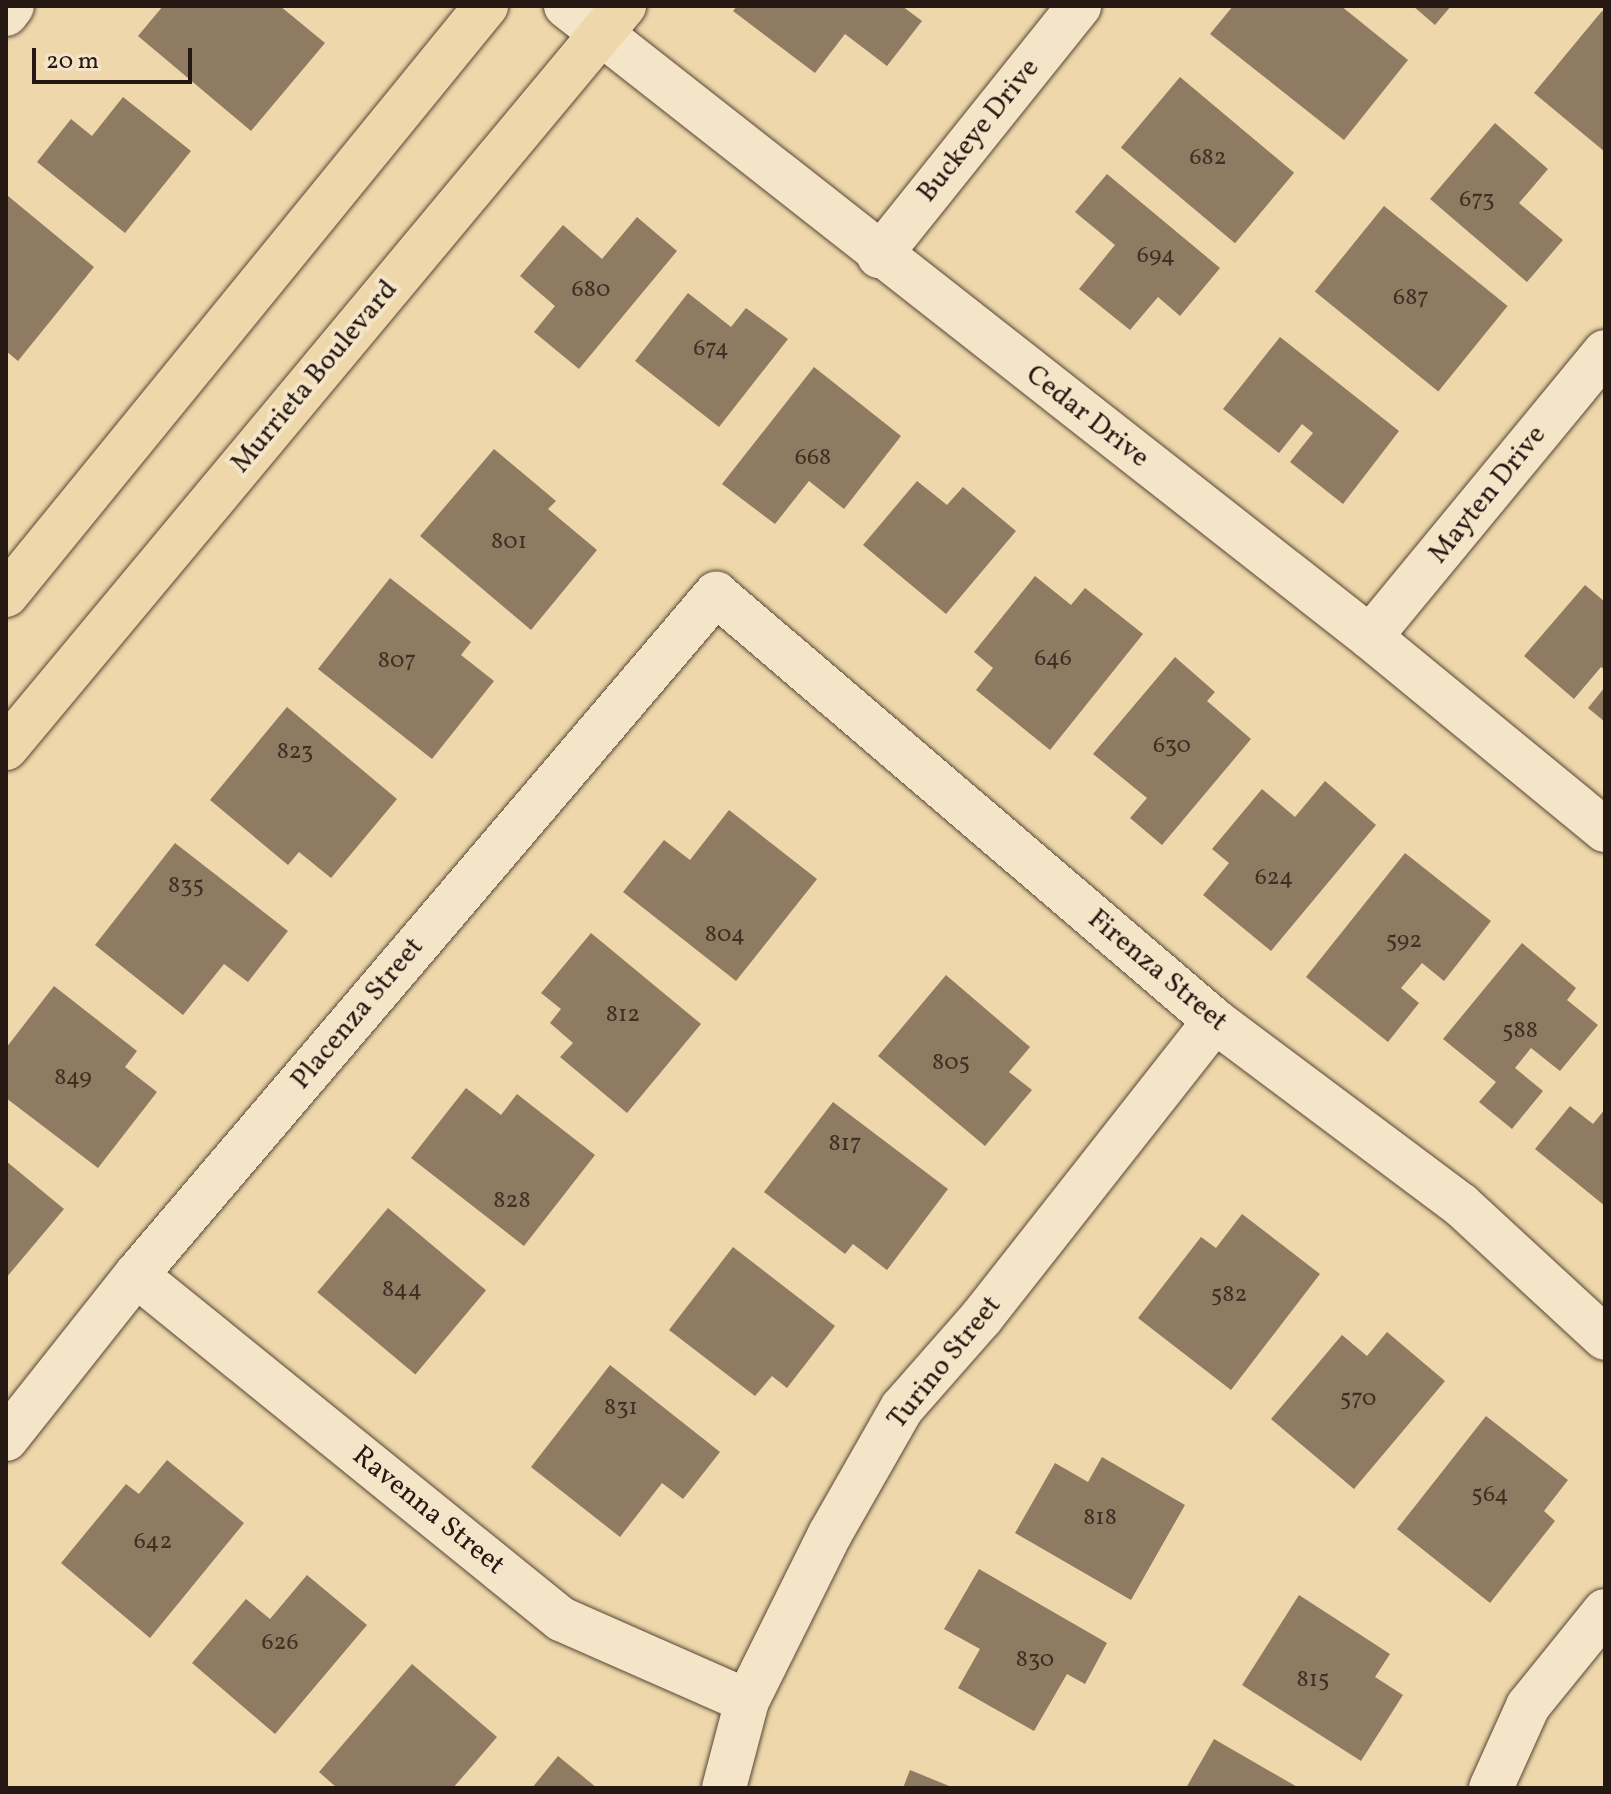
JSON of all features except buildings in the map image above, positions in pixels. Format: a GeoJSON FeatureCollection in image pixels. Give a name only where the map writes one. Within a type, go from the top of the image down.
{"type":"FeatureCollection","features":[{"type":"Feature","properties":{"kind":"main road"},"geometry":{"type":"LineString","coordinates":[[6,595],[486,6]]}},
{"type":"Feature","properties":{"kind":"main road","name":"Murrieta Boulevard"},"geometry":{"type":"LineString","coordinates":[[6,748],[613,20]]}},
{"type":"Feature","properties":{"kind":"street"},"geometry":{"type":"LineString","coordinates":[[6,14],[12,6]]}},
{"type":"Feature","properties":{"kind":"street","name":"Cedar Drive"},"geometry":{"type":"LineString","coordinates":[[566,6],[613,20],[879,256],[1370,637],[1605,830]]}},
{"type":"Feature","properties":{"kind":"street","name":"Buckeye Drive"},"geometry":{"type":"LineString","coordinates":[[879,256],[1079,6]]}},
{"type":"Feature","properties":{"kind":"street","name":"Mayten Drive"},"geometry":{"type":"LineString","coordinates":[[1370,637],[1605,352]]}},
{"type":"Feature","properties":{"kind":"street","name":"Firenza Street"},"geometry":{"type":"LineString","coordinates":[[716,594],[1215,1021],[1461,1205],[1605,1338]]}},
{"type":"Feature","properties":{"kind":"street","name":"Placenza Street"},"geometry":{"type":"LineString","coordinates":[[6,1439],[136,1275],[716,594]]}},
{"type":"Feature","properties":{"kind":"street","name":"Turino Street"},"geometry":{"type":"LineString","coordinates":[[724,1788],[747,1701],[830,1534],[902,1408],[981,1318],[1215,1021]]}},
{"type":"Feature","properties":{"kind":"street","name":"Ravenna Street"},"geometry":{"type":"LineString","coordinates":[[136,1275],[561,1619],[747,1701]]}},
{"type":"Feature","properties":{"kind":"street"},"geometry":{"type":"LineString","coordinates":[[1491,1788],[1528,1706],[1605,1611]]}}]}
